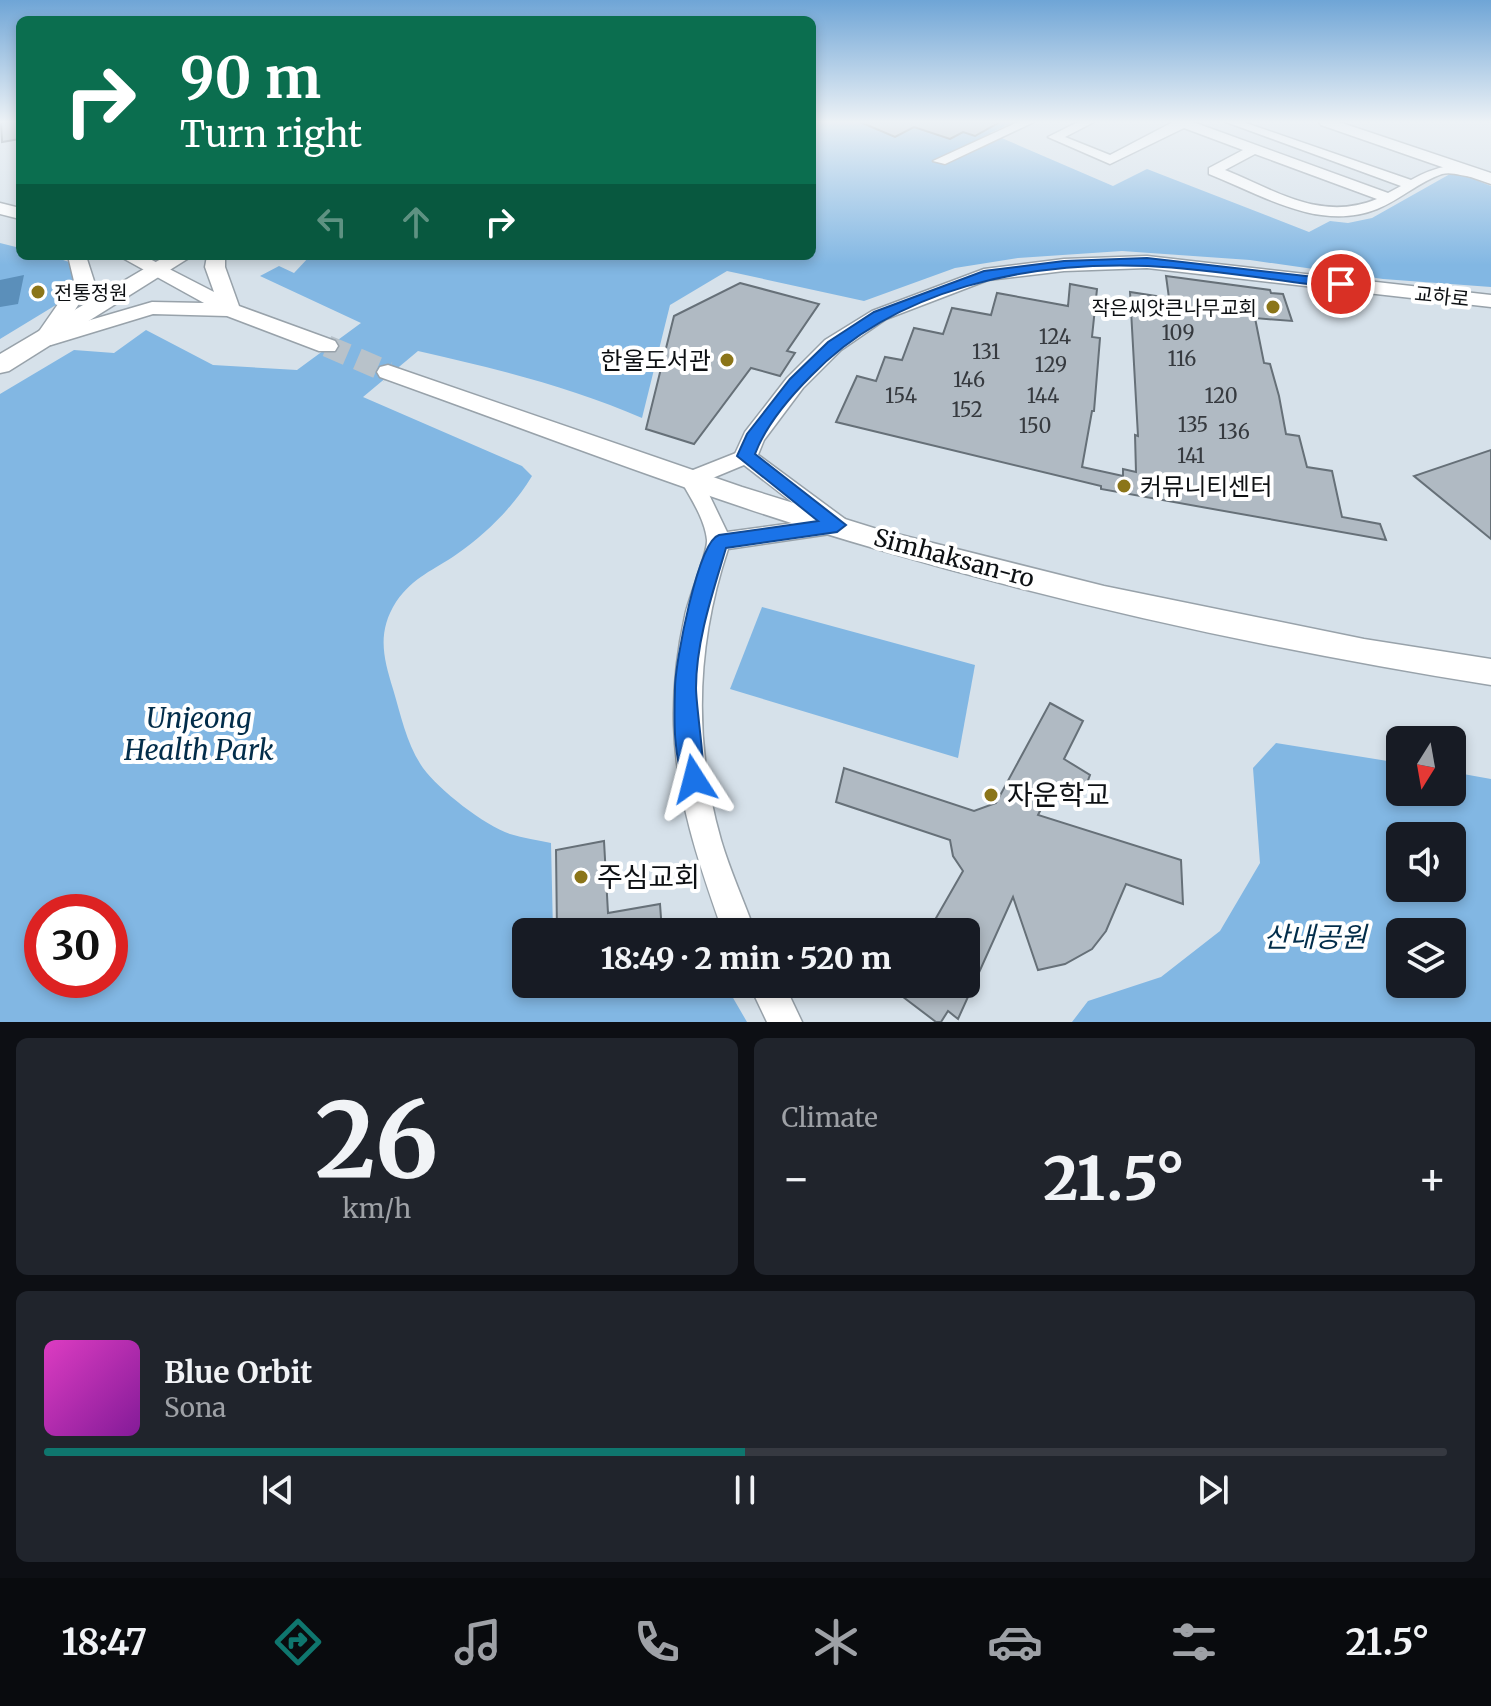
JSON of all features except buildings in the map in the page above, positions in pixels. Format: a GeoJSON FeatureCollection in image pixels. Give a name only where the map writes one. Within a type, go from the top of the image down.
{"type":"FeatureCollection","features":[{"type":"Feature","properties":{"kind":"main road"},"geometry":{"type":"LineString","coordinates":[[0,365],[175,260]]}},
{"type":"Feature","properties":{"kind":"street"},"geometry":{"type":"LineString","coordinates":[[1216,170],[1214,171],[1334,215],[1364,211],[1443,170]]}},
{"type":"Feature","properties":{"kind":"street"},"geometry":{"type":"LineString","coordinates":[[1311,170],[1388,198]]}},
{"type":"Feature","properties":{"kind":"street"},"geometry":{"type":"LineString","coordinates":[[1368,170],[1412,185]]}},
{"type":"Feature","properties":{"kind":"street"},"geometry":{"type":"LineString","coordinates":[[1452,170],[1486,174]]}},
{"type":"Feature","properties":{"kind":"street"},"geometry":{"type":"LineString","coordinates":[[44,340],[84,281],[78,260]]}},
{"type":"Feature","properties":{"kind":"street"},"geometry":{"type":"LineString","coordinates":[[137,260],[161,270],[230,310],[327,346]]}},
{"type":"Feature","properties":{"kind":"street"},"geometry":{"type":"LineString","coordinates":[[216,260],[215,267],[230,310]]}},
{"type":"Feature","properties":{"kind":"street","name":"교하로"},"geometry":{"type":"LineString","coordinates":[[746,456],[753,438],[795,383],[833,345],[879,315],[984,275],[1064,265],[1147,262],[1491,301]]}},
{"type":"Feature","properties":{"kind":"street"},"geometry":{"type":"LineString","coordinates":[[44,340],[152,308],[230,310]]}},
{"type":"Feature","properties":{"kind":"street","name":"Simhaksan-ro"},"geometry":{"type":"LineString","coordinates":[[388,372],[691,479],[877,539],[1104,598],[1364,652],[1491,672]]}},
{"type":"Feature","properties":{"kind":"street"},"geometry":{"type":"LineString","coordinates":[[734,918],[706,838],[688,749],[685,685],[693,629],[705,578],[719,542],[710,514],[691,479],[746,456],[837,525]]}},
{"type":"Feature","properties":{"kind":"street"},"geometry":{"type":"LineString","coordinates":[[719,542],[837,525]]}},
{"type":"Feature","properties":{"kind":"street"},"geometry":{"type":"LineString","coordinates":[[773,998],[785,1022]]}},
{"type":"Feature","properties":{"kind":"green space","name":"Unjeong Health Park"},"geometry":{"type":"Polygon","coordinates":[[[816,170],[1075,170],[1113,186],[1149,170],[1309,232],[1330,221],[1348,223],[1372,218],[1450,174],[1461,174],[1491,186],[1491,287],[1383,279],[1250,260],[1122,251],[1018,258],[955,268],[864,301],[727,271],[670,305],[642,418],[560,388],[418,351],[363,397],[522,466],[532,476],[517,498],[489,528],[403,593],[390,613],[384,634],[387,666],[405,730],[417,759],[430,777],[463,806],[499,829],[551,843],[553,918],[512,918],[512,998],[733,998],[747,1022],[0,1022],[0,394],[74,350],[114,353],[146,330],[213,365],[297,370],[361,323],[260,276],[279,266],[294,273],[306,260],[816,260],[816,170]]]}},
{"type":"Feature","properties":{"kind":"green space","name":"전통정원"},"geometry":{"type":"Polygon","coordinates":[[[0,243],[16,247],[16,260],[63,260],[78,265],[74,294],[0,339],[0,243]]]}},
{"type":"Feature","properties":{"kind":"green space"},"geometry":{"type":"Polygon","coordinates":[[[762,607],[975,665],[958,758],[730,689],[762,607]]]}},
{"type":"Feature","properties":{"kind":"green space","name":"산내공원"},"geometry":{"type":"Polygon","coordinates":[[[1276,743],[1386,761],[1386,806],[1466,806],[1466,775],[1491,779],[1491,1022],[1072,1022],[1088,1001],[1161,977],[1220,931],[1260,863],[1253,768],[1276,743]]]}},
{"type":"Feature","properties":{"kind":"shaded area"},"geometry":{"type":"Polygon","coordinates":[[[24,275],[18,304],[0,307],[0,280],[24,275]]]}},
{"type":"Feature","properties":{"kind":"tunnel"},"geometry":{"type":"LineString","coordinates":[[327,346],[388,372]]}},
{"type":"Feature","properties":{"kind":"place","name":"전통정원"},"geometry":{"type":"Point","coordinates":[38,292]}},
{"type":"Feature","properties":{"kind":"place","name":"작은씨앗큰나무교회"},"geometry":{"type":"Point","coordinates":[1273,307]}},
{"type":"Feature","properties":{"kind":"place","name":"한울도서관"},"geometry":{"type":"Point","coordinates":[727,360]}},
{"type":"Feature","properties":{"kind":"place","name":"커뮤니티센터"},"geometry":{"type":"Point","coordinates":[1124,486]}},
{"type":"Feature","properties":{"kind":"place","name":"자운학교"},"geometry":{"type":"Point","coordinates":[991,795]}},
{"type":"Feature","properties":{"kind":"place","name":"주심교회"},"geometry":{"type":"Point","coordinates":[581,877]}},
{"type":"Feature","properties":{"kind":"route"},"geometry":{"type":"LineString","coordinates":[[694,779],[688,749],[685,685],[693,629],[705,578],[719,542],[837,525],[746,456],[753,438],[795,383],[833,345],[879,315],[984,275],[1064,265],[1147,262],[1341,284]]}}]}
